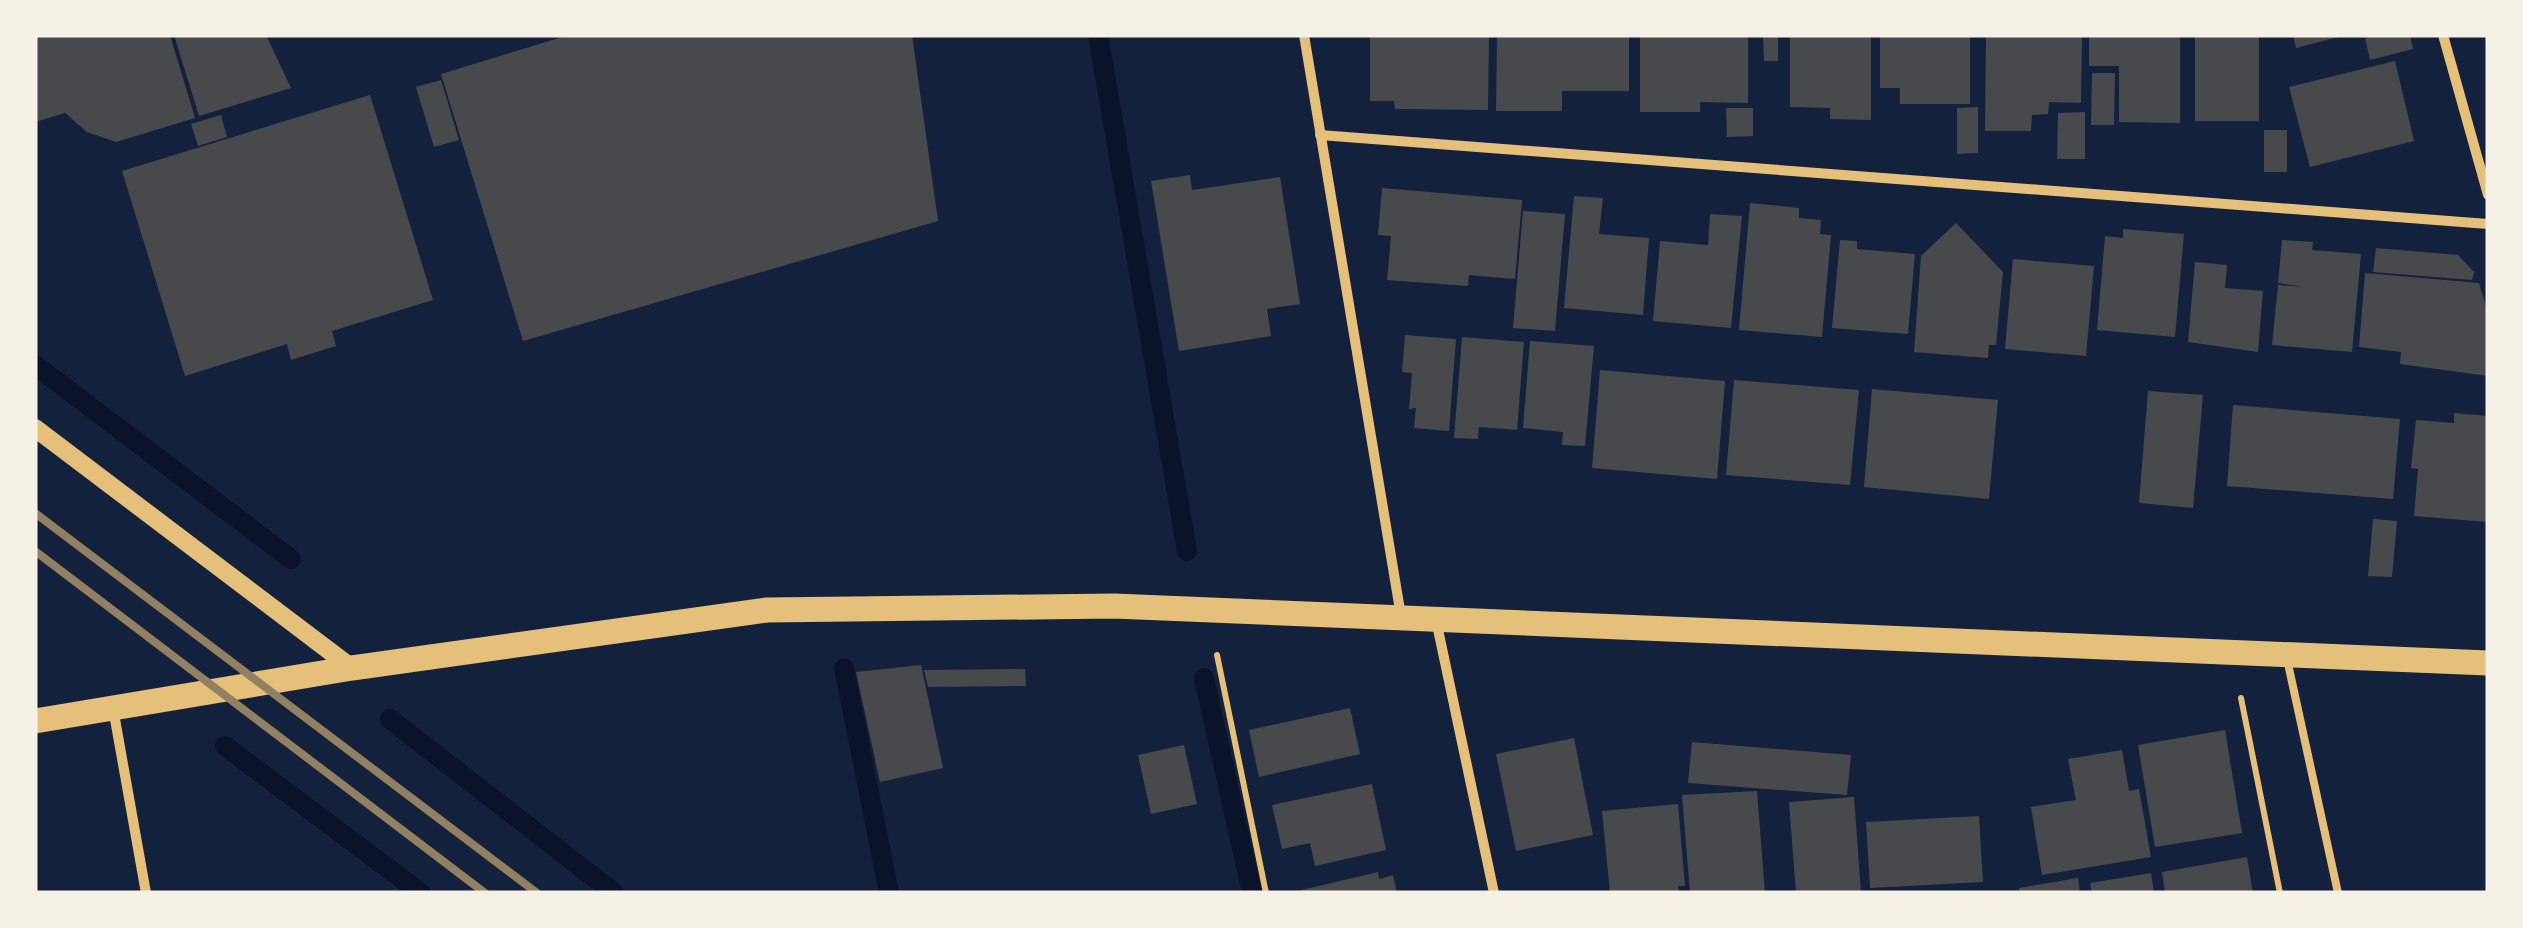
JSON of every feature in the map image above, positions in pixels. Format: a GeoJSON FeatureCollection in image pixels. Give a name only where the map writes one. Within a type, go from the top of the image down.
{"type":"FeatureCollection","features":[{"type":"Feature","properties":{"kind":"main road"},"geometry":{"type":"LineString","coordinates":[[35,721],[352,668],[767,610],[1114,606],[2488,663]]}},
{"type":"Feature","properties":{"kind":"street"},"geometry":{"type":"LineString","coordinates":[[1304,35],[1402,617]]}},
{"type":"Feature","properties":{"kind":"street"},"geometry":{"type":"LineString","coordinates":[[2443,35],[2488,195]]}},
{"type":"Feature","properties":{"kind":"street"},"geometry":{"type":"LineString","coordinates":[[1320,135],[2488,224]]}},
{"type":"Feature","properties":{"kind":"street"},"geometry":{"type":"LineString","coordinates":[[35,428],[352,668]]}},
{"type":"Feature","properties":{"kind":"street"},"geometry":{"type":"LineString","coordinates":[[1435,619],[1494,893]]}},
{"type":"Feature","properties":{"kind":"street"},"geometry":{"type":"LineString","coordinates":[[113,707],[146,893]]}},
{"type":"Feature","properties":{"kind":"lane"},"geometry":{"type":"LineString","coordinates":[[2286,654],[2338,893]]}},
{"type":"Feature","properties":{"kind":"path"},"geometry":{"type":"LineString","coordinates":[[1208,610],[1266,893]]}},
{"type":"Feature","properties":{"kind":"path"},"geometry":{"type":"LineString","coordinates":[[2232,652],[2280,893]]}},
{"type":"Feature","properties":{"kind":"building"},"geometry":{"type":"Polygon","coordinates":[[[35,35],[170,35],[195,118],[116,142],[87,132],[65,113],[35,122],[35,35]]]}},
{"type":"Feature","properties":{"kind":"building"},"geometry":{"type":"Polygon","coordinates":[[[174,35],[266,35],[291,88],[199,116],[174,35]]]}},
{"type":"Feature","properties":{"kind":"building"},"geometry":{"type":"Polygon","coordinates":[[[569,35],[912,35],[938,221],[523,341],[441,74],[569,35]]]}},
{"type":"Feature","properties":{"kind":"building"},"geometry":{"type":"Polygon","coordinates":[[[1370,35],[1489,35],[1488,110],[1395,109],[1394,101],[1370,101],[1370,35]]]}},
{"type":"Feature","properties":{"kind":"building"},"geometry":{"type":"Polygon","coordinates":[[[1497,35],[1629,35],[1629,91],[1562,91],[1562,111],[1496,111],[1497,35]]]}},
{"type":"Feature","properties":{"kind":"building"},"geometry":{"type":"Polygon","coordinates":[[[1640,35],[1748,35],[1748,103],[1700,102],[1700,112],[1640,112],[1640,35]]]}},
{"type":"Feature","properties":{"kind":"building"},"geometry":{"type":"Polygon","coordinates":[[[1763,35],[1778,35],[1778,61],[1764,61],[1763,35]]]}},
{"type":"Feature","properties":{"kind":"building"},"geometry":{"type":"Polygon","coordinates":[[[1790,35],[1871,35],[1871,120],[1830,119],[1830,108],[1790,107],[1790,35]]]}},
{"type":"Feature","properties":{"kind":"building"},"geometry":{"type":"Polygon","coordinates":[[[1880,35],[1970,35],[1970,104],[1900,104],[1900,88],[1880,88],[1880,35]]]}},
{"type":"Feature","properties":{"kind":"building"},"geometry":{"type":"Polygon","coordinates":[[[1986,35],[2082,35],[2081,103],[2049,102],[2048,114],[2032,115],[2031,131],[1985,131],[1986,35]]]}},
{"type":"Feature","properties":{"kind":"building"},"geometry":{"type":"Polygon","coordinates":[[[2089,35],[2180,35],[2180,123],[2119,122],[2119,66],[2089,66],[2089,35]]]}},
{"type":"Feature","properties":{"kind":"building"},"geometry":{"type":"Polygon","coordinates":[[[2195,35],[2259,35],[2259,121],[2195,121],[2195,35]]]}},
{"type":"Feature","properties":{"kind":"building"},"geometry":{"type":"Polygon","coordinates":[[[2293,35],[2342,35],[2342,36],[2296,48],[2293,35]]]}},
{"type":"Feature","properties":{"kind":"building"},"geometry":{"type":"Polygon","coordinates":[[[2410,35],[2413,49],[2370,60],[2365,38],[2410,35]]]}},
{"type":"Feature","properties":{"kind":"building"},"geometry":{"type":"Polygon","coordinates":[[[2395,61],[2414,141],[2310,167],[2289,87],[2395,61]]]}},
{"type":"Feature","properties":{"kind":"building"},"geometry":{"type":"Polygon","coordinates":[[[2092,73],[2115,73],[2114,125],[2091,125],[2092,73]]]}},
{"type":"Feature","properties":{"kind":"building"},"geometry":{"type":"Polygon","coordinates":[[[441,80],[459,140],[434,147],[416,87],[441,80]]]}},
{"type":"Feature","properties":{"kind":"building"},"geometry":{"type":"Polygon","coordinates":[[[370,95],[433,300],[332,331],[336,346],[291,360],[287,344],[185,376],[122,171],[370,95]]]}},
{"type":"Feature","properties":{"kind":"building"},"geometry":{"type":"Polygon","coordinates":[[[1978,107],[1978,153],[1957,154],[1957,108],[1978,107]]]}},
{"type":"Feature","properties":{"kind":"building"},"geometry":{"type":"Polygon","coordinates":[[[1726,108],[1753,108],[1753,136],[1727,137],[1726,108]]]}},
{"type":"Feature","properties":{"kind":"building"},"geometry":{"type":"Polygon","coordinates":[[[2085,112],[2085,159],[2057,159],[2058,113],[2085,112]]]}},
{"type":"Feature","properties":{"kind":"building"},"geometry":{"type":"Polygon","coordinates":[[[221,115],[227,137],[198,146],[191,124],[221,115]]]}},
{"type":"Feature","properties":{"kind":"building"},"geometry":{"type":"Polygon","coordinates":[[[2264,130],[2287,130],[2287,172],[2264,172],[2264,130]]]}},
{"type":"Feature","properties":{"kind":"building"},"geometry":{"type":"Polygon","coordinates":[[[1190,175],[1192,190],[1280,177],[1300,304],[1267,309],[1271,336],[1179,351],[1151,181],[1190,175]]]}},
{"type":"Feature","properties":{"kind":"building"},"geometry":{"type":"Polygon","coordinates":[[[1382,188],[1522,200],[1515,279],[1469,275],[1468,286],[1387,280],[1391,236],[1378,235],[1382,188]]]}},
{"type":"Feature","properties":{"kind":"building"},"geometry":{"type":"Polygon","coordinates":[[[1574,196],[1603,198],[1599,234],[1649,238],[1643,315],[1564,308],[1574,196]]]}},
{"type":"Feature","properties":{"kind":"building"},"geometry":{"type":"Polygon","coordinates":[[[1750,203],[1799,208],[1799,218],[1821,220],[1820,234],[1831,235],[1822,337],[1739,330],[1750,203]]]}},
{"type":"Feature","properties":{"kind":"building"},"geometry":{"type":"Polygon","coordinates":[[[1523,211],[1565,214],[1555,331],[1513,328],[1523,211]]]}},
{"type":"Feature","properties":{"kind":"building"},"geometry":{"type":"Polygon","coordinates":[[[1710,214],[1742,216],[1731,328],[1653,321],[1660,241],[1708,245],[1710,214]]]}},
{"type":"Feature","properties":{"kind":"building"},"geometry":{"type":"Polygon","coordinates":[[[1956,223],[2003,272],[1996,345],[1989,345],[1988,358],[1914,352],[1921,256],[1956,223]]]}},
{"type":"Feature","properties":{"kind":"building"},"geometry":{"type":"Polygon","coordinates":[[[2123,229],[2184,234],[2175,337],[2097,330],[2105,236],[2123,238],[2123,229]]]}},
{"type":"Feature","properties":{"kind":"building"},"geometry":{"type":"Polygon","coordinates":[[[1840,240],[1857,241],[1857,249],[1915,254],[1908,334],[1832,328],[1840,240]]]}},
{"type":"Feature","properties":{"kind":"building"},"geometry":{"type":"Polygon","coordinates":[[[2282,240],[2313,242],[2312,250],[2361,254],[2352,352],[2272,345],[2278,285],[2305,287],[2278,283],[2282,240]]]}},
{"type":"Feature","properties":{"kind":"building"},"geometry":{"type":"Polygon","coordinates":[[[2376,248],[2458,255],[2474,272],[2472,280],[2373,272],[2376,248]]]}},
{"type":"Feature","properties":{"kind":"building"},"geometry":{"type":"Polygon","coordinates":[[[2013,259],[2094,266],[2086,356],[2005,349],[2013,259]]]}},
{"type":"Feature","properties":{"kind":"building"},"geometry":{"type":"Polygon","coordinates":[[[2195,262],[2227,265],[2225,288],[2263,291],[2258,352],[2188,342],[2195,262]]]}},
{"type":"Feature","properties":{"kind":"building"},"geometry":{"type":"Polygon","coordinates":[[[2365,273],[2479,283],[2488,313],[2488,376],[2400,364],[2401,352],[2359,347],[2365,273]]]}},
{"type":"Feature","properties":{"kind":"building"},"geometry":{"type":"Polygon","coordinates":[[[1405,335],[1456,339],[1449,431],[1414,428],[1416,408],[1409,409],[1412,373],[1402,372],[1405,335]]]}},
{"type":"Feature","properties":{"kind":"building"},"geometry":{"type":"Polygon","coordinates":[[[1462,337],[1524,342],[1517,430],[1479,427],[1478,439],[1454,438],[1462,337]]]}},
{"type":"Feature","properties":{"kind":"building"},"geometry":{"type":"Polygon","coordinates":[[[1530,341],[1594,346],[1585,446],[1562,445],[1563,432],[1523,428],[1530,341]]]}},
{"type":"Feature","properties":{"kind":"building"},"geometry":{"type":"Polygon","coordinates":[[[1600,370],[1725,381],[1717,479],[1592,468],[1600,370]]]}},
{"type":"Feature","properties":{"kind":"building"},"geometry":{"type":"Polygon","coordinates":[[[1734,380],[1859,390],[1850,485],[1726,475],[1734,380]]]}},
{"type":"Feature","properties":{"kind":"building"},"geometry":{"type":"Polygon","coordinates":[[[1872,389],[1998,400],[1989,499],[1864,487],[1872,389]]]}},
{"type":"Feature","properties":{"kind":"building"},"geometry":{"type":"Polygon","coordinates":[[[2148,391],[2203,395],[2193,508],[2139,503],[2148,391]]]}},
{"type":"Feature","properties":{"kind":"building"},"geometry":{"type":"Polygon","coordinates":[[[2233,405],[2400,419],[2393,499],[2227,486],[2233,405]]]}},
{"type":"Feature","properties":{"kind":"building"},"geometry":{"type":"Polygon","coordinates":[[[2454,413],[2488,416],[2488,522],[2414,516],[2418,469],[2411,468],[2416,420],[2454,423],[2454,413]]]}},
{"type":"Feature","properties":{"kind":"building"},"geometry":{"type":"Polygon","coordinates":[[[2373,519],[2397,521],[2392,577],[2368,576],[2373,519]]]}},
{"type":"Feature","properties":{"kind":"building"},"geometry":{"type":"Polygon","coordinates":[[[921,665],[943,768],[880,782],[856,672],[921,665]]]}},
{"type":"Feature","properties":{"kind":"building"},"geometry":{"type":"Polygon","coordinates":[[[1025,669],[1026,686],[928,687],[924,670],[1025,669]]]}},
{"type":"Feature","properties":{"kind":"building"},"geometry":{"type":"Polygon","coordinates":[[[1350,708],[1360,754],[1259,777],[1249,730],[1350,708]]]}},
{"type":"Feature","properties":{"kind":"building"},"geometry":{"type":"Polygon","coordinates":[[[2225,730],[2242,833],[2155,847],[2138,745],[2225,730]]]}},
{"type":"Feature","properties":{"kind":"building"},"geometry":{"type":"Polygon","coordinates":[[[1574,738],[1593,835],[1516,851],[1496,754],[1574,738]]]}},
{"type":"Feature","properties":{"kind":"building"},"geometry":{"type":"Polygon","coordinates":[[[1692,742],[1851,755],[1847,795],[1688,783],[1692,742]]]}},
{"type":"Feature","properties":{"kind":"building"},"geometry":{"type":"Polygon","coordinates":[[[1184,745],[1197,804],[1151,814],[1138,755],[1184,745]]]}},
{"type":"Feature","properties":{"kind":"building"},"geometry":{"type":"Polygon","coordinates":[[[2122,750],[2129,791],[2139,789],[2151,857],[2042,875],[2031,807],[2076,800],[2068,759],[2122,750]]]}},
{"type":"Feature","properties":{"kind":"building"},"geometry":{"type":"Polygon","coordinates":[[[1372,784],[1386,850],[1315,866],[1310,843],[1282,849],[1272,805],[1372,784]]]}},
{"type":"Feature","properties":{"kind":"building"},"geometry":{"type":"Polygon","coordinates":[[[1757,791],[1765,893],[1690,893],[1682,795],[1757,791]]]}},
{"type":"Feature","properties":{"kind":"building"},"geometry":{"type":"Polygon","coordinates":[[[1854,797],[1861,893],[1796,893],[1789,802],[1854,797]]]}},
{"type":"Feature","properties":{"kind":"building"},"geometry":{"type":"Polygon","coordinates":[[[1678,804],[1685,886],[1678,886],[1679,893],[1610,893],[1602,811],[1678,804]]]}},
{"type":"Feature","properties":{"kind":"building"},"geometry":{"type":"Polygon","coordinates":[[[1979,816],[1983,882],[1870,888],[1866,822],[1979,816]]]}},
{"type":"Feature","properties":{"kind":"building"},"geometry":{"type":"Polygon","coordinates":[[[2247,857],[2253,893],[2165,893],[2162,872],[2247,857]]]}},
{"type":"Feature","properties":{"kind":"building"},"geometry":{"type":"Polygon","coordinates":[[[1378,872],[1379,879],[1393,875],[1397,893],[1289,893],[1378,872]]]}},
{"type":"Feature","properties":{"kind":"building"},"geometry":{"type":"Polygon","coordinates":[[[2151,873],[2154,893],[2092,893],[2090,883],[2151,873]]]}},
{"type":"Feature","properties":{"kind":"building"},"geometry":{"type":"Polygon","coordinates":[[[2078,878],[2080,893],[2020,893],[2019,888],[2078,878]]]}},
{"type":"Feature","properties":{"kind":"waterway"},"geometry":{"type":"LineString","coordinates":[[1098,35],[1187,551]]}},
{"type":"Feature","properties":{"kind":"waterway"},"geometry":{"type":"LineString","coordinates":[[35,365],[291,559]]}},
{"type":"Feature","properties":{"kind":"waterway"},"geometry":{"type":"LineString","coordinates":[[844,668],[889,893]]}},
{"type":"Feature","properties":{"kind":"waterway"},"geometry":{"type":"LineString","coordinates":[[1204,678],[1252,893]]}},
{"type":"Feature","properties":{"kind":"waterway"},"geometry":{"type":"LineString","coordinates":[[390,719],[614,893]]}},
{"type":"Feature","properties":{"kind":"waterway"},"geometry":{"type":"LineString","coordinates":[[225,746],[421,893]]}},
{"type":"Feature","properties":{"kind":"railway"},"geometry":{"type":"LineString","coordinates":[[35,513],[537,893]]}},
{"type":"Feature","properties":{"kind":"railway"},"geometry":{"type":"LineString","coordinates":[[35,551],[485,893]]}}]}
